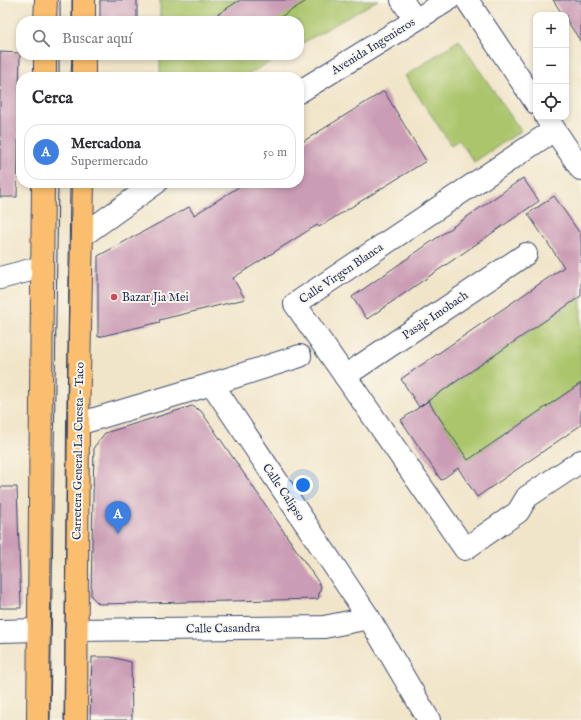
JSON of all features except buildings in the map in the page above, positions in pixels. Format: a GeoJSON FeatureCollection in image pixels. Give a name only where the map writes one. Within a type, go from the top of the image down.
{"type":"FeatureCollection","features":[{"type":"Feature","properties":{"kind":"main road"},"geometry":{"type":"LineString","coordinates":[[45,16],[46,0]]}},
{"type":"Feature","properties":{"kind":"main road"},"geometry":{"type":"LineString","coordinates":[[84,0],[84,16]]}},
{"type":"Feature","properties":{"kind":"main road"},"geometry":{"type":"LineString","coordinates":[[44,72],[45,60]]}},
{"type":"Feature","properties":{"kind":"main road"},"geometry":{"type":"LineString","coordinates":[[84,60],[84,72]]}},
{"type":"Feature","properties":{"kind":"main road"},"geometry":{"type":"LineString","coordinates":[[38,720],[43,188]]}},
{"type":"Feature","properties":{"kind":"main road","name":"Carretera General La Cuesta - Taco"},"geometry":{"type":"LineString","coordinates":[[76,720],[78,424],[83,188]]}},
{"type":"Feature","properties":{"kind":"street"},"geometry":{"type":"LineString","coordinates":[[402,0],[415,20]]}},
{"type":"Feature","properties":{"kind":"street","name":"Avenida Ingenieros"},"geometry":{"type":"LineString","coordinates":[[304,89],[448,0]]}},
{"type":"Feature","properties":{"kind":"street"},"geometry":{"type":"LineString","coordinates":[[467,0],[533,99]]}},
{"type":"Feature","properties":{"kind":"street"},"geometry":{"type":"LineString","coordinates":[[550,124],[581,169]]}},
{"type":"Feature","properties":{"kind":"street","name":"Calle Virgen Blanca"},"geometry":{"type":"LineString","coordinates":[[550,124],[295,304],[465,549],[518,512],[527,498],[581,461]]}},
{"type":"Feature","properties":{"kind":"street"},"geometry":{"type":"LineString","coordinates":[[82,236],[149,188]]}},
{"type":"Feature","properties":{"kind":"street","name":"Pasaje Imobach"},"geometry":{"type":"LineString","coordinates":[[345,376],[526,254]]}},
{"type":"Feature","properties":{"kind":"street"},"geometry":{"type":"LineString","coordinates":[[0,278],[42,267]]}},
{"type":"Feature","properties":{"kind":"street"},"geometry":{"type":"LineString","coordinates":[[78,424],[300,356]]}},
{"type":"Feature","properties":{"kind":"street","name":"Calle Calipso"},"geometry":{"type":"LineString","coordinates":[[212,384],[369,618],[429,720]]}},
{"type":"Feature","properties":{"kind":"street","name":"Calle Casandra"},"geometry":{"type":"LineString","coordinates":[[76,630],[324,627],[369,618]]}},
{"type":"Feature","properties":{"kind":"street"},"geometry":{"type":"LineString","coordinates":[[0,631],[38,630]]}},
{"type":"Feature","properties":{"kind":"green space"},"geometry":{"type":"Polygon","coordinates":[[[160,0],[378,0],[304,42],[304,16],[160,16],[160,0]]]}},
{"type":"Feature","properties":{"kind":"green space"},"geometry":{"type":"Polygon","coordinates":[[[459,40],[521,131],[474,162],[459,140],[451,145],[405,76],[459,40]]]}},
{"type":"Feature","properties":{"kind":"green space"},"geometry":{"type":"Polygon","coordinates":[[[160,60],[273,60],[252,72],[160,72],[160,60]]]}},
{"type":"Feature","properties":{"kind":"green space"},"geometry":{"type":"Polygon","coordinates":[[[581,296],[581,383],[468,460],[428,401],[581,296]]]}},
{"type":"Feature","properties":{"kind":"tram line"},"geometry":{"type":"LineString","coordinates":[[60,0],[60,16]]}},
{"type":"Feature","properties":{"kind":"tram line"},"geometry":{"type":"LineString","coordinates":[[72,0],[72,16]]}},
{"type":"Feature","properties":{"kind":"tram line"},"geometry":{"type":"LineString","coordinates":[[59,60],[59,72]]}},
{"type":"Feature","properties":{"kind":"tram line"},"geometry":{"type":"LineString","coordinates":[[71,72],[72,60]]}},
{"type":"Feature","properties":{"kind":"tram line"},"geometry":{"type":"LineString","coordinates":[[50,720],[58,188]]}},
{"type":"Feature","properties":{"kind":"tram line"},"geometry":{"type":"LineString","coordinates":[[64,720],[70,188]]}},
{"type":"Feature","properties":{"kind":"place","name":"Bazar Jia Mei"},"geometry":{"type":"Point","coordinates":[114,297]}},
{"type":"Feature","properties":{"kind":"place","name":"Mercadona"},"geometry":{"type":"Point","coordinates":[118,534]}}]}
